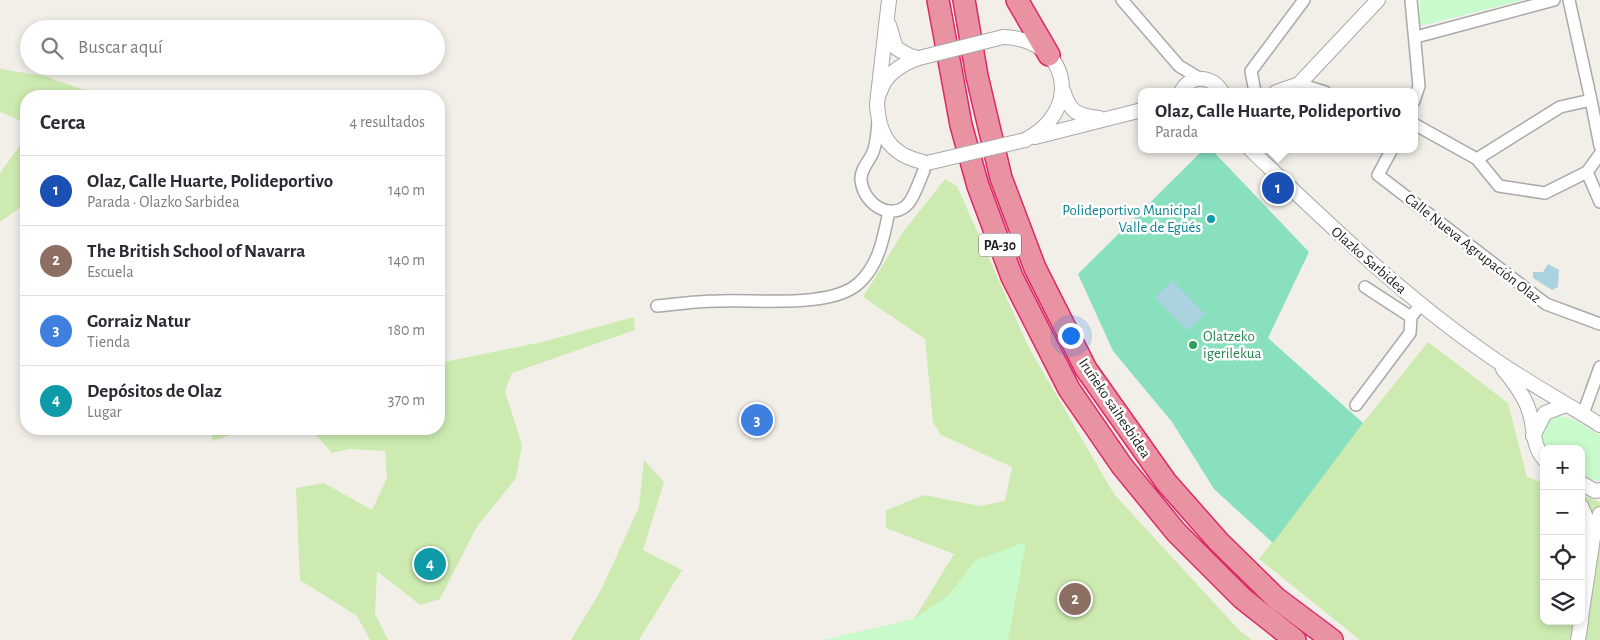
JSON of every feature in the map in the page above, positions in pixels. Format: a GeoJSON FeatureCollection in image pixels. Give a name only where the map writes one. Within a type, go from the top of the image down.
{"type":"FeatureCollection","features":[{"type":"Feature","properties":{"kind":"highway"},"geometry":{"type":"LineString","coordinates":[[930,0],[960,144],[983,214],[1010,270]]}},
{"type":"Feature","properties":{"kind":"highway","name":"Iruñeko saihesbidea"},"geometry":{"type":"LineString","coordinates":[[938,0],[961,125],[978,186],[1010,270],[1069,389],[1122,466],[1176,532],[1242,598],[1294,640]]}},
{"type":"Feature","properties":{"kind":"highway","name":"Iruñeko saihesbidea"},"geometry":{"type":"LineString","coordinates":[[964,0],[977,76],[1001,178],[1035,268],[1086,369],[1166,482],[1220,542],[1276,598],[1332,640]]}},
{"type":"Feature","properties":{"kind":"highway"},"geometry":{"type":"LineString","coordinates":[[1017,0],[1049,55]]}},
{"type":"Feature","properties":{"kind":"highway"},"geometry":{"type":"LineString","coordinates":[[1122,466],[1170,536],[1252,622],[1274,640]]}},
{"type":"Feature","properties":{"kind":"street"},"geometry":{"type":"LineString","coordinates":[[889,0],[877,104],[878,122],[874,150],[867,161],[861,178],[864,194],[873,206],[889,211],[902,208],[912,199],[927,163]]}},
{"type":"Feature","properties":{"kind":"street"},"geometry":{"type":"LineString","coordinates":[[1122,0],[1179,66],[1200,78],[1213,82],[1218,88]]}},
{"type":"Feature","properties":{"kind":"street"},"geometry":{"type":"LineString","coordinates":[[1254,88],[1251,71],[1304,0]]}},
{"type":"Feature","properties":{"kind":"street"},"geometry":{"type":"LineString","coordinates":[[1288,88],[1299,84],[1378,0]]}},
{"type":"Feature","properties":{"kind":"street"},"geometry":{"type":"LineString","coordinates":[[1411,0],[1416,37],[1418,89]]}},
{"type":"Feature","properties":{"kind":"street"},"geometry":{"type":"LineString","coordinates":[[1416,37],[1554,0]]}},
{"type":"Feature","properties":{"kind":"street"},"geometry":{"type":"LineString","coordinates":[[1568,0],[1592,100],[1600,146]]}},
{"type":"Feature","properties":{"kind":"street"},"geometry":{"type":"LineString","coordinates":[[888,17],[891,36],[896,48],[919,58]]}},
{"type":"Feature","properties":{"kind":"street"},"geometry":{"type":"LineString","coordinates":[[877,104],[882,87],[891,73],[905,63],[1002,37],[1020,38],[1036,44],[1049,55],[1058,70],[1068,106],[1081,116],[1105,119]]}},
{"type":"Feature","properties":{"kind":"street"},"geometry":{"type":"LineString","coordinates":[[1179,66],[1180,88]]}},
{"type":"Feature","properties":{"kind":"street"},"geometry":{"type":"LineString","coordinates":[[1183,88],[1186,84],[1200,78]]}},
{"type":"Feature","properties":{"kind":"street"},"geometry":{"type":"LineString","coordinates":[[1299,84],[1312,88]]}},
{"type":"Feature","properties":{"kind":"street"},"geometry":{"type":"LineString","coordinates":[[1025,140],[1040,132],[1052,120],[1060,104],[1062,87]]}},
{"type":"Feature","properties":{"kind":"street"},"geometry":{"type":"LineString","coordinates":[[1477,159],[1560,107],[1592,100]]}},
{"type":"Feature","properties":{"kind":"street"},"geometry":{"type":"LineString","coordinates":[[878,122],[884,138],[896,151],[910,159],[927,163],[1138,111]]}},
{"type":"Feature","properties":{"kind":"street"},"geometry":{"type":"LineString","coordinates":[[1418,126],[1477,159],[1500,186],[1544,192],[1588,172],[1600,154]]}},
{"type":"Feature","properties":{"kind":"street","name":"Olazko Sarbidea"},"geometry":{"type":"LineString","coordinates":[[1254,153],[1317,214],[1421,304],[1497,361],[1600,425]]}},
{"type":"Feature","properties":{"kind":"street","name":"Calle Nueva Agrupación Olaz"},"geometry":{"type":"LineString","coordinates":[[1390,153],[1378,174],[1546,304],[1600,324]]}},
{"type":"Feature","properties":{"kind":"street"},"geometry":{"type":"LineString","coordinates":[[1588,172],[1600,202]]}},
{"type":"Feature","properties":{"kind":"street"},"geometry":{"type":"LineString","coordinates":[[657,306],[717,301],[786,301],[843,294],[859,283],[874,263],[883,240],[889,211]]}},
{"type":"Feature","properties":{"kind":"street"},"geometry":{"type":"LineString","coordinates":[[1365,287],[1410,317]]}},
{"type":"Feature","properties":{"kind":"street"},"geometry":{"type":"LineString","coordinates":[[1356,404],[1410,332],[1410,317],[1421,304]]}},
{"type":"Feature","properties":{"kind":"street","name":"Olazko Sarbidea"},"geometry":{"type":"LineString","coordinates":[[1497,361],[1514,383],[1530,414],[1532,437]]}},
{"type":"Feature","properties":{"kind":"street"},"geometry":{"type":"LineString","coordinates":[[1583,414],[1600,367]]}},
{"type":"Feature","properties":{"kind":"street"},"geometry":{"type":"LineString","coordinates":[[1540,452],[1532,437],[1545,413],[1566,405]]}},
{"type":"Feature","properties":{"kind":"street"},"geometry":{"type":"LineString","coordinates":[[1585,485],[1595,491],[1600,490]]}},
{"type":"Feature","properties":{"kind":"street"},"geometry":{"type":"LineString","coordinates":[[1585,593],[1594,531],[1600,514]]}},
{"type":"Feature","properties":{"kind":"street"},"geometry":{"type":"LineString","coordinates":[[1585,515],[1587,520],[1585,537]]}},
{"type":"Feature","properties":{"kind":"street"},"geometry":{"type":"LineString","coordinates":[[1571,640],[1573,625]]}},
{"type":"Feature","properties":{"kind":"street"},"geometry":{"type":"LineString","coordinates":[[1578,640],[1580,625]]}},
{"type":"Feature","properties":{"kind":"green space"},"geometry":{"type":"Polygon","coordinates":[[[1420,0],[1523,0],[1420,26],[1420,0]]]}},
{"type":"Feature","properties":{"kind":"green space"},"geometry":{"type":"Polygon","coordinates":[[[0,69],[20,72],[20,75],[44,76],[84,90],[20,90],[20,120],[0,112],[0,69]]]}},
{"type":"Feature","properties":{"kind":"green space"},"geometry":{"type":"Polygon","coordinates":[[[20,145],[20,207],[0,222],[0,173],[20,145]]]}},
{"type":"Feature","properties":{"kind":"green space","name":"Olatzeko igerilekua"},"geometry":{"type":"Polygon","coordinates":[[[1200,153],[1215,153],[1309,252],[1268,338],[1363,423],[1273,543],[1214,489],[1172,422],[1113,351],[1078,274],[1200,153]]]}},
{"type":"Feature","properties":{"kind":"green space"},"geometry":{"type":"Polygon","coordinates":[[[945,179],[957,186],[1028,346],[1114,494],[1239,630],[1252,640],[824,640],[914,619],[954,554],[886,528],[886,510],[924,495],[980,506],[1005,501],[1012,467],[941,435],[933,422],[925,339],[863,297],[903,232],[945,179]]]}},
{"type":"Feature","properties":{"kind":"green space"},"geometry":{"type":"Polygon","coordinates":[[[634,317],[635,330],[512,373],[505,391],[522,445],[516,478],[476,528],[440,599],[420,605],[377,571],[375,613],[388,640],[370,640],[357,616],[300,580],[296,488],[324,483],[372,510],[387,478],[385,451],[349,449],[332,453],[316,435],[445,435],[445,362],[542,342],[634,317]]]}},
{"type":"Feature","properties":{"kind":"green space"},"geometry":{"type":"Polygon","coordinates":[[[1428,342],[1508,403],[1527,477],[1540,482],[1540,625],[1585,625],[1585,496],[1600,502],[1600,640],[1360,640],[1259,559],[1363,423],[1428,342]]]}},
{"type":"Feature","properties":{"kind":"green space"},"geometry":{"type":"Polygon","coordinates":[[[1559,416],[1573,419],[1600,435],[1600,482],[1585,477],[1585,445],[1543,445],[1542,428],[1553,418],[1559,416]]]}},
{"type":"Feature","properties":{"kind":"green space"},"geometry":{"type":"Polygon","coordinates":[[[212,435],[230,435],[213,441],[212,435]]]}},
{"type":"Feature","properties":{"kind":"green space"},"geometry":{"type":"Polygon","coordinates":[[[644,460],[664,482],[643,550],[682,570],[639,640],[571,640],[601,590],[639,507],[644,460]]]}},
{"type":"Feature","properties":{"kind":"green space"},"geometry":{"type":"Polygon","coordinates":[[[1026,542],[1008,640],[824,640],[914,619],[948,596],[976,560],[1026,542]]]}},
{"type":"Feature","properties":{"kind":"water"},"geometry":{"type":"Polygon","coordinates":[[[1548,264],[1559,270],[1558,287],[1552,290],[1533,278],[1533,272],[1543,272],[1548,264]]]}},
{"type":"Feature","properties":{"kind":"water"},"geometry":{"type":"Polygon","coordinates":[[[1172,280],[1205,314],[1188,331],[1155,298],[1172,280]]]}},
{"type":"Feature","properties":{"kind":"place","name":"Olaz, Calle Huarte, Polideportivo"},"geometry":{"type":"Point","coordinates":[1278,188]}},
{"type":"Feature","properties":{"kind":"place","name":"Polideportivo Municipal Valle de Egüés"},"geometry":{"type":"Point","coordinates":[1211,219]}},
{"type":"Feature","properties":{"kind":"place","name":"Olatzeko igerilekua"},"geometry":{"type":"Point","coordinates":[1193,345]}},
{"type":"Feature","properties":{"kind":"place","name":"Gorraiz Natur"},"geometry":{"type":"Point","coordinates":[757,420]}},
{"type":"Feature","properties":{"kind":"place","name":"Depósitos de Olaz"},"geometry":{"type":"Point","coordinates":[430,564]}},
{"type":"Feature","properties":{"kind":"place","name":"The British School of Navarra"},"geometry":{"type":"Point","coordinates":[1075,599]}}]}
